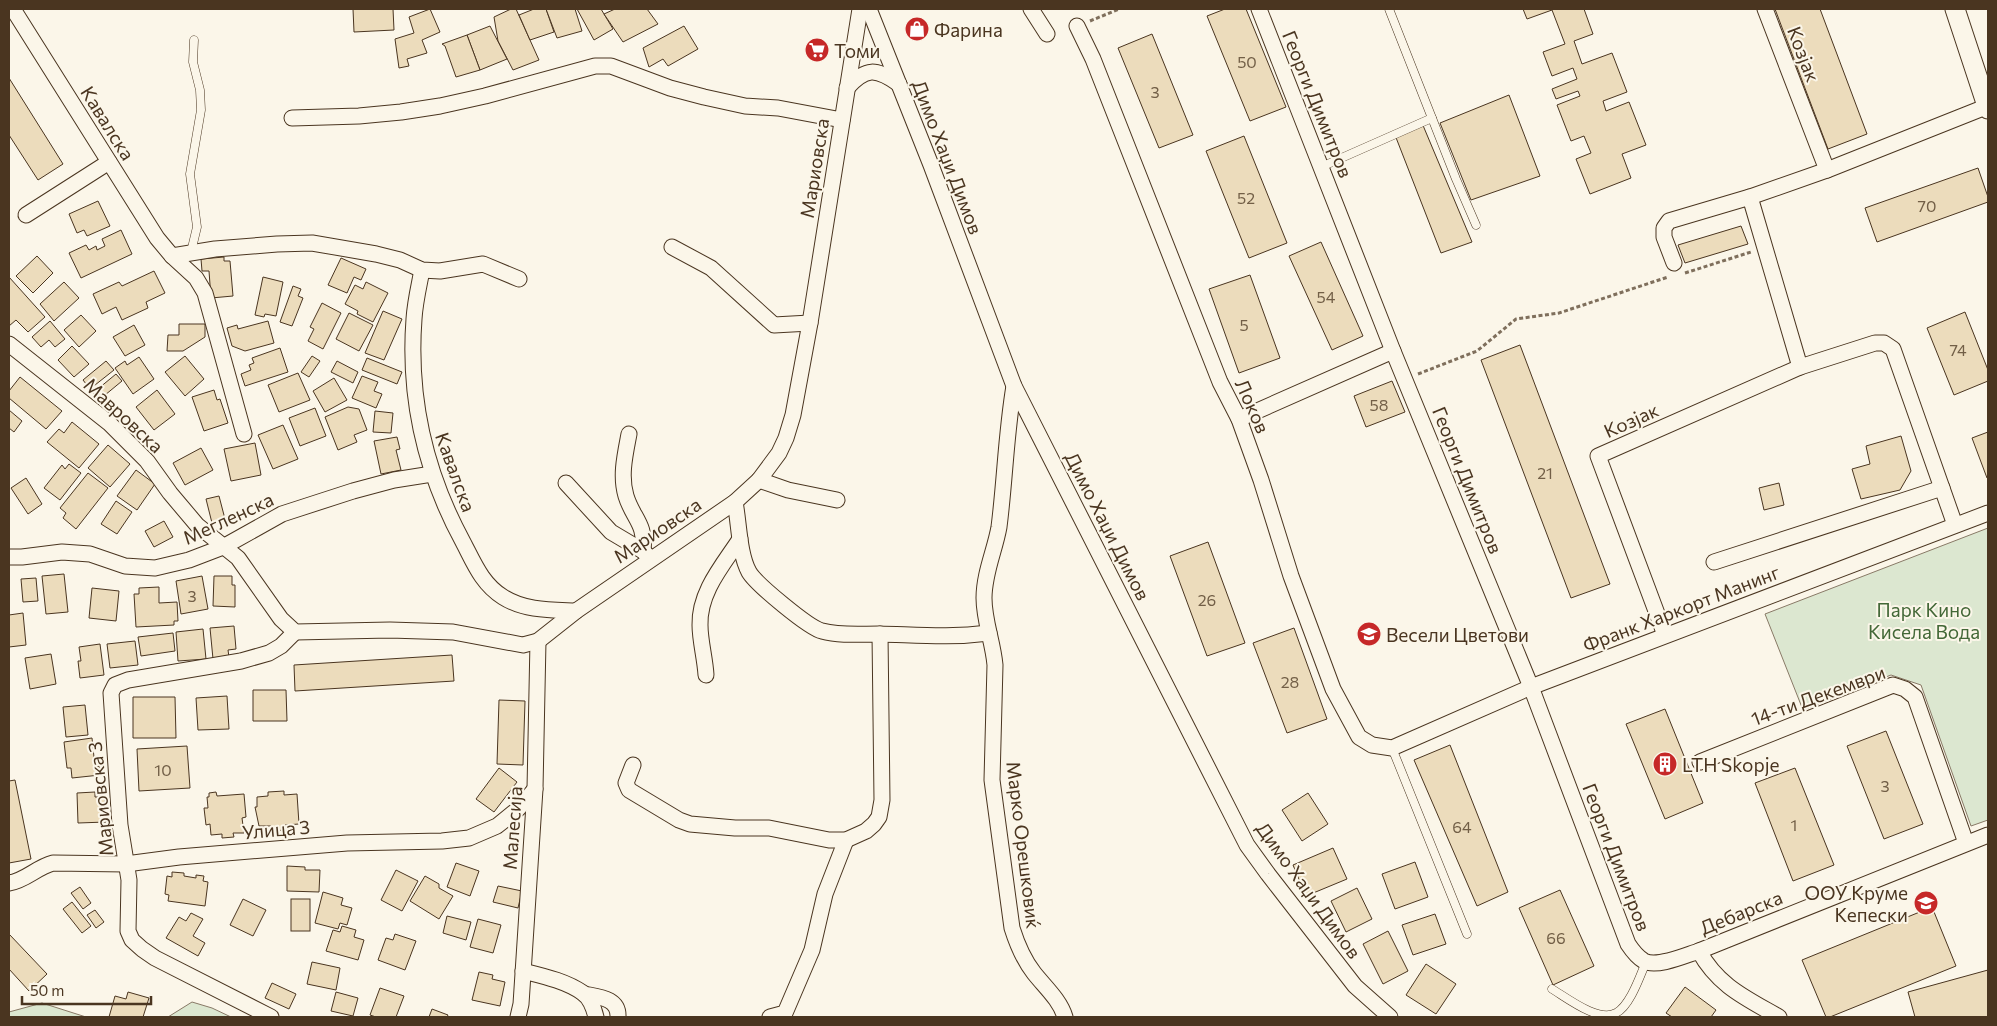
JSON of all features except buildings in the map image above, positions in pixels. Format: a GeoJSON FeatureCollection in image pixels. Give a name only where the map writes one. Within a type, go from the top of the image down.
{"type":"FeatureCollection","features":[{"type":"Feature","properties":{"kind":"street","name":"Кавалска"},"geometry":{"type":"LineString","coordinates":[[12,9],[157,238],[172,256],[196,278],[205,293],[244,434]]}},
{"type":"Feature","properties":{"kind":"street","name":"Мариовска"},"geometry":{"type":"LineString","coordinates":[[538,641],[648,555],[735,502],[769,468],[786,438],[793,415],[810,323],[860,9]]}},
{"type":"Feature","properties":{"kind":"street","name":"Димо Хаџи Димов"},"geometry":{"type":"LineString","coordinates":[[869,9],[935,174],[1014,386],[1247,845],[1355,986],[1390,1017]]}},
{"type":"Feature","properties":{"kind":"street"},"geometry":{"type":"LineString","coordinates":[[1031,9],[1046,34]]}},
{"type":"Feature","properties":{"kind":"street","name":"Георги Димитров"},"geometry":{"type":"LineString","coordinates":[[1259,9],[1393,351],[1531,687],[1628,944],[1635,955],[1646,962]]}},
{"type":"Feature","properties":{"kind":"street","name":"Козјак"},"geometry":{"type":"LineString","coordinates":[[1765,9],[1827,170]]}},
{"type":"Feature","properties":{"kind":"street"},"geometry":{"type":"LineString","coordinates":[[1674,264],[1664,237],[1664,228],[1669,221],[1750,197],[1827,170],[1988,107],[1955,9]]}},
{"type":"Feature","properties":{"kind":"street","name":"Локов"},"geometry":{"type":"LineString","coordinates":[[1077,26],[1093,59],[1220,382],[1239,419],[1261,480],[1291,576],[1333,689],[1359,737],[1372,745],[1392,748]]}},
{"type":"Feature","properties":{"kind":"street"},"geometry":{"type":"LineString","coordinates":[[292,118],[359,116],[440,106],[485,96],[595,66],[611,66],[670,88],[704,98],[745,106],[778,108],[842,120]]}},
{"type":"Feature","properties":{"kind":"street"},"geometry":{"type":"LineString","coordinates":[[847,88],[859,75],[873,72],[885,74],[899,84]]}},
{"type":"Feature","properties":{"kind":"street"},"geometry":{"type":"LineString","coordinates":[[26,215],[109,162]]}},
{"type":"Feature","properties":{"kind":"street"},"geometry":{"type":"LineString","coordinates":[[1750,197],[1800,367]]}},
{"type":"Feature","properties":{"kind":"street"},"geometry":{"type":"LineString","coordinates":[[172,256],[191,252],[277,244],[312,243],[376,254],[400,260],[422,270],[440,272],[483,264],[520,279]]}},
{"type":"Feature","properties":{"kind":"street"},"geometry":{"type":"LineString","coordinates":[[672,247],[711,268],[774,325],[810,323]]}},
{"type":"Feature","properties":{"kind":"street","name":"Кавалска"},"geometry":{"type":"LineString","coordinates":[[422,270],[414,318],[414,393],[419,428],[432,474],[455,528],[481,576],[492,589],[504,598],[522,606],[543,610],[576,611]]}},
{"type":"Feature","properties":{"kind":"street","name":"Козјак"},"geometry":{"type":"LineString","coordinates":[[1665,635],[1598,456],[1800,367],[1875,343],[1889,345],[1893,349],[1955,525]]}},
{"type":"Feature","properties":{"kind":"street","name":"Мавровска"},"geometry":{"type":"LineString","coordinates":[[9,344],[109,423],[147,461],[170,493],[197,525],[223,547]]}},
{"type":"Feature","properties":{"kind":"street"},"geometry":{"type":"LineString","coordinates":[[1239,419],[1393,351]]}},
{"type":"Feature","properties":{"kind":"street","name":"Марко Орешковиќ"},"geometry":{"type":"LineString","coordinates":[[1014,386],[1008,421],[998,528],[984,596],[985,615],[994,648],[996,665],[992,780],[1012,928],[1019,949],[1033,972],[1052,994],[1065,1017]]}},
{"type":"Feature","properties":{"kind":"street"},"geometry":{"type":"LineString","coordinates":[[629,434],[623,465],[626,497],[639,520],[645,536],[648,555]]}},
{"type":"Feature","properties":{"kind":"street","name":"Мегленска"},"geometry":{"type":"LineString","coordinates":[[9,556],[22,557],[62,552],[90,554],[125,566],[155,568],[189,560],[223,547],[282,514],[361,488],[432,474]]}},
{"type":"Feature","properties":{"kind":"street"},"geometry":{"type":"LineString","coordinates":[[759,480],[788,490],[837,500]]}},
{"type":"Feature","properties":{"kind":"street"},"geometry":{"type":"LineString","coordinates":[[566,483],[610,532],[648,555]]}},
{"type":"Feature","properties":{"kind":"street"},"geometry":{"type":"LineString","coordinates":[[1714,562],[1942,488]]}},
{"type":"Feature","properties":{"kind":"street"},"geometry":{"type":"LineString","coordinates":[[735,502],[740,539],[749,573],[797,617],[814,628],[831,633],[937,637],[961,637],[989,633]]}},
{"type":"Feature","properties":{"kind":"street","name":"Франк Харкорт Манинг"},"geometry":{"type":"LineString","coordinates":[[1392,748],[1531,687],[1988,513]]}},
{"type":"Feature","properties":{"kind":"street"},"geometry":{"type":"LineString","coordinates":[[706,675],[700,624],[704,598],[715,576],[740,539]]}},
{"type":"Feature","properties":{"kind":"street"},"geometry":{"type":"LineString","coordinates":[[223,547],[238,558],[281,619],[295,632],[390,630],[453,632],[523,645],[538,641]]}},
{"type":"Feature","properties":{"kind":"street","name":"Мариовска 3"},"geometry":{"type":"LineString","coordinates":[[271,1017],[155,958],[132,940],[128,931],[129,880],[120,825],[111,693],[115,685],[128,680],[241,662],[269,654],[281,646],[295,632]]}},
{"type":"Feature","properties":{"kind":"street"},"geometry":{"type":"LineString","coordinates":[[633,765],[626,783],[629,790],[679,820],[690,824],[735,828],[768,828],[828,840],[846,840],[866,831],[879,817],[882,800],[880,634]]}},
{"type":"Feature","properties":{"kind":"street","name":"Малесија"},"geometry":{"type":"LineString","coordinates":[[518,1017],[521,1004],[535,789],[538,641]]}},
{"type":"Feature","properties":{"kind":"street","name":"14-ти Декември"},"geometry":{"type":"LineString","coordinates":[[1700,762],[1893,685],[1905,689],[1915,697],[1966,843]]}},
{"type":"Feature","properties":{"kind":"street","name":"Улица 3"},"geometry":{"type":"LineString","coordinates":[[9,883],[18,882],[46,865],[53,863],[126,864],[179,857],[347,843],[442,841],[469,838],[497,826],[518,809],[535,789]]}},
{"type":"Feature","properties":{"kind":"street","name":"Дебарска"},"geometry":{"type":"LineString","coordinates":[[1646,962],[1672,960],[1699,951],[1988,835]]}},
{"type":"Feature","properties":{"kind":"street"},"geometry":{"type":"LineString","coordinates":[[770,1017],[786,1015],[812,950],[825,894],[846,840]]}},
{"type":"Feature","properties":{"kind":"street"},"geometry":{"type":"LineString","coordinates":[[1699,951],[1707,965],[1721,981],[1779,1017]]}},
{"type":"Feature","properties":{"kind":"street"},"geometry":{"type":"LineString","coordinates":[[523,971],[550,978],[584,994],[605,998],[613,1002],[618,1010],[618,1017]]}},
{"type":"Feature","properties":{"kind":"street"},"geometry":{"type":"LineString","coordinates":[[584,994],[593,1007],[596,1017]]}},
{"type":"Feature","properties":{"kind":"lane"},"geometry":{"type":"LineString","coordinates":[[1389,9],[1476,225]]}},
{"type":"Feature","properties":{"kind":"lane"},"geometry":{"type":"LineString","coordinates":[[191,252],[197,227],[190,174],[201,110],[200,90],[193,62],[194,40]]}},
{"type":"Feature","properties":{"kind":"lane"},"geometry":{"type":"LineString","coordinates":[[1321,167],[1432,118]]}},
{"type":"Feature","properties":{"kind":"lane"},"geometry":{"type":"LineString","coordinates":[[1392,748],[1467,934]]}},
{"type":"Feature","properties":{"kind":"lane"},"geometry":{"type":"LineString","coordinates":[[1552,989],[1600,1015],[1616,1014],[1631,995],[1646,962]]}},
{"type":"Feature","properties":{"kind":"path"},"geometry":{"type":"LineString","coordinates":[[1077,26],[1119,9]]}},
{"type":"Feature","properties":{"kind":"path"},"geometry":{"type":"LineString","coordinates":[[1405,379],[1478,351],[1516,318],[1559,312],[1765,247]]}},
{"type":"Feature","properties":{"kind":"path"},"geometry":{"type":"LineString","coordinates":[[1668,279],[1674,264]]}},
{"type":"Feature","properties":{"kind":"green space","name":"Парк Кино Кисела Вода"},"geometry":{"type":"Polygon","coordinates":[[[1988,528],[1988,820],[1971,826],[1921,685],[1891,675],[1803,710],[1765,614],[1988,528]]]}},
{"type":"Feature","properties":{"kind":"green space"},"geometry":{"type":"Polygon","coordinates":[[[192,1002],[212,1008],[231,1017],[168,1017],[192,1002]]]}},
{"type":"Feature","properties":{"kind":"green space"},"geometry":{"type":"Polygon","coordinates":[[[42,1003],[86,1017],[9,1017],[9,1012],[42,1003]]]}},
{"type":"Feature","properties":{"kind":"place","name":"Фарина"},"geometry":{"type":"Point","coordinates":[917,29]}},
{"type":"Feature","properties":{"kind":"place","name":"Томи"},"geometry":{"type":"Point","coordinates":[817,50]}},
{"type":"Feature","properties":{"kind":"place","name":"Весели Цветови"},"geometry":{"type":"Point","coordinates":[1369,634]}},
{"type":"Feature","properties":{"kind":"place","name":"LTH Skopje"},"geometry":{"type":"Point","coordinates":[1665,764]}},
{"type":"Feature","properties":{"kind":"place","name":"ООУ Круме Кепески"},"geometry":{"type":"Point","coordinates":[1926,903]}}]}
